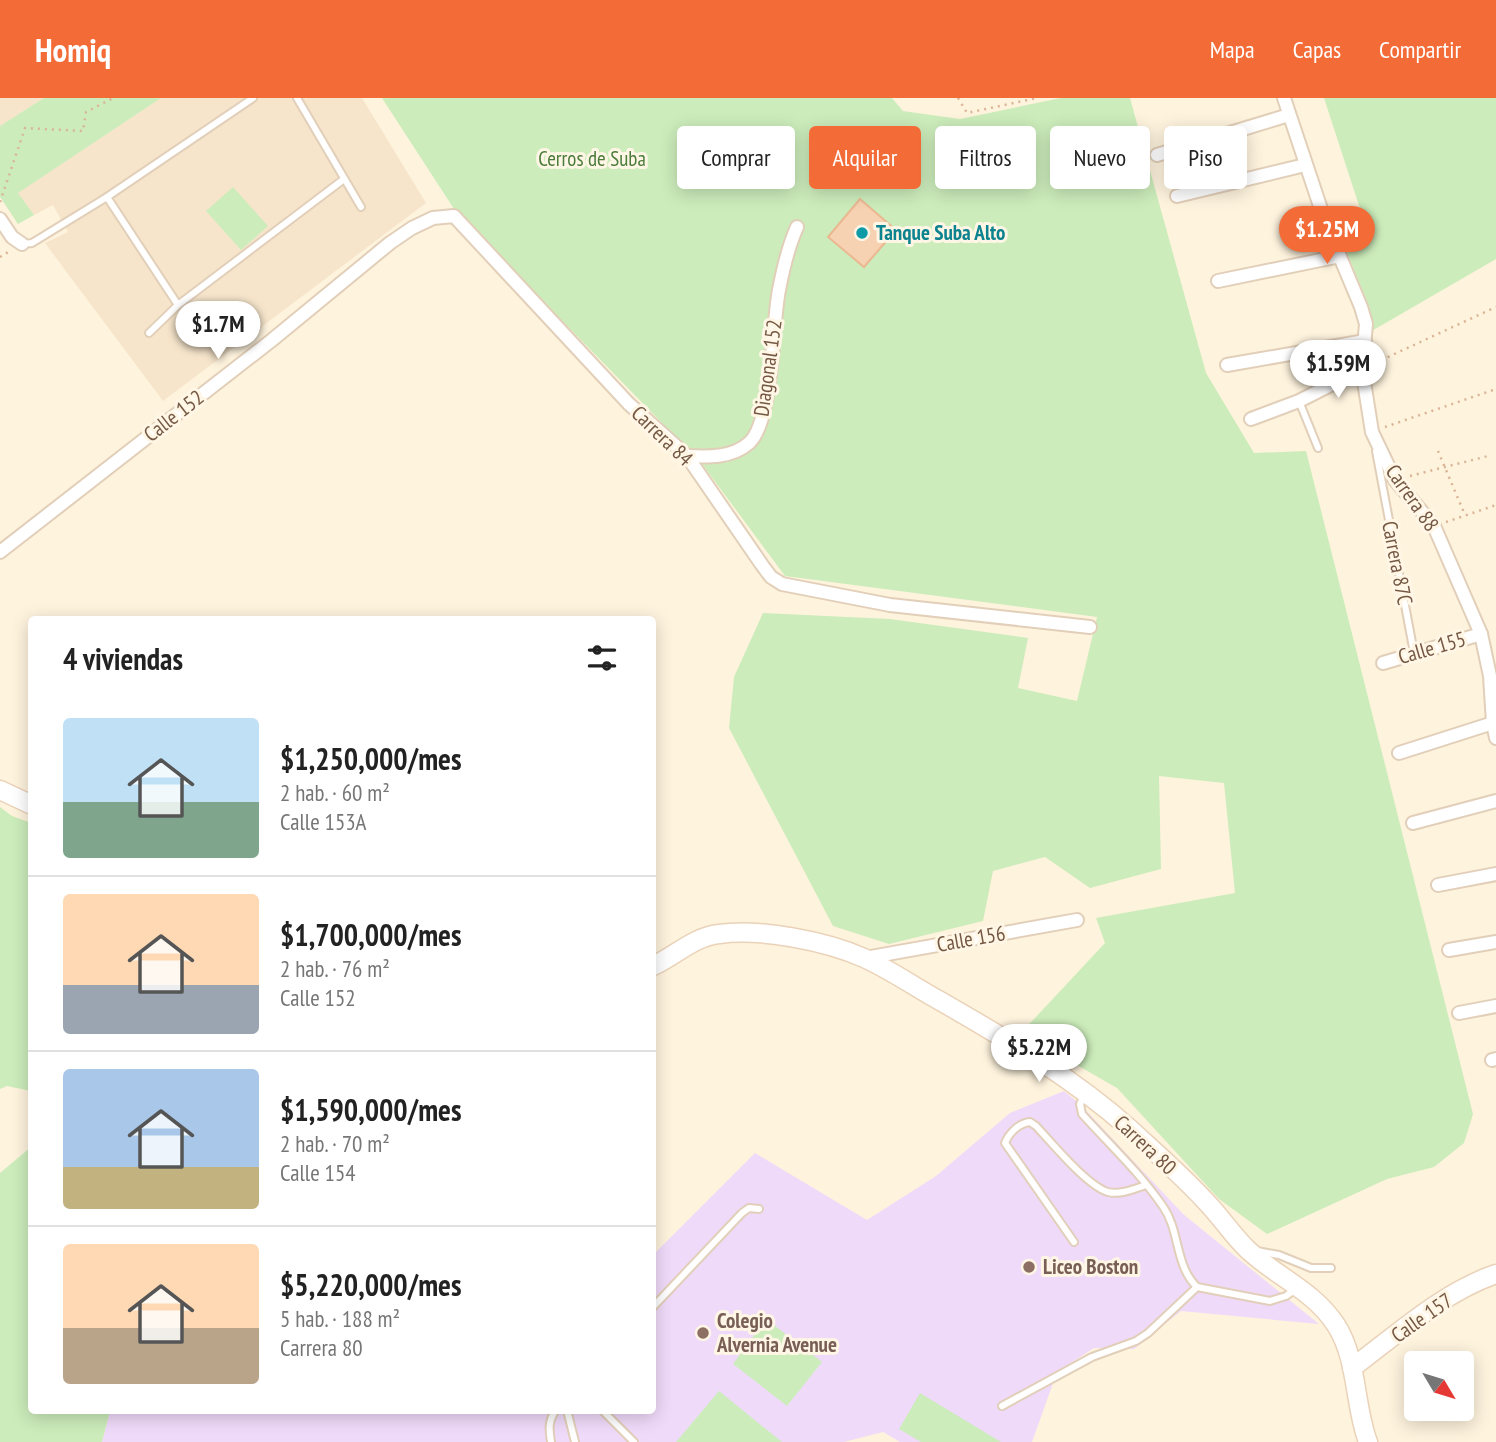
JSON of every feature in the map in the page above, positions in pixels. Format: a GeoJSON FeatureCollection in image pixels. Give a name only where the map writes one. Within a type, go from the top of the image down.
{"type":"FeatureCollection","features":[{"type":"Feature","properties":{"kind":"street","name":"Carrera 88"},"geometry":{"type":"LineString","coordinates":[[1284,98],[1325,221],[1366,324],[1362,369],[1372,432],[1395,480],[1434,526],[1481,634],[1493,676],[1493,723],[1496,738]]}},
{"type":"Feature","properties":{"kind":"street"},"geometry":{"type":"LineString","coordinates":[[1157,155],[1289,115]]}},
{"type":"Feature","properties":{"kind":"street"},"geometry":{"type":"LineString","coordinates":[[1177,196],[1306,165]]}},
{"type":"Feature","properties":{"kind":"street","name":"Carrera 84"},"geometry":{"type":"LineString","coordinates":[[454,216],[629,404],[687,456],[771,576],[782,584],[890,605],[1090,627]]}},
{"type":"Feature","properties":{"kind":"street","name":"Calle 152"},"geometry":{"type":"LineString","coordinates":[[0,552],[272,340],[390,243],[433,218],[454,216]]}},
{"type":"Feature","properties":{"kind":"street"},"geometry":{"type":"LineString","coordinates":[[0,219],[12,237],[22,244]]}},
{"type":"Feature","properties":{"kind":"street","name":"Diagonal 152"},"geometry":{"type":"LineString","coordinates":[[687,456],[719,457],[738,451],[751,441],[758,430],[765,411],[779,291],[797,227]]}},
{"type":"Feature","properties":{"kind":"street"},"geometry":{"type":"LineString","coordinates":[[1218,281],[1340,256]]}},
{"type":"Feature","properties":{"kind":"street"},"geometry":{"type":"LineString","coordinates":[[1227,365],[1365,341]]}},
{"type":"Feature","properties":{"kind":"street"},"geometry":{"type":"LineString","coordinates":[[1251,419],[1298,401],[1362,369]]}},
{"type":"Feature","properties":{"kind":"street","name":"Calle 155"},"geometry":{"type":"LineString","coordinates":[[1383,663],[1481,634]]}},
{"type":"Feature","properties":{"kind":"street"},"geometry":{"type":"LineString","coordinates":[[1399,753],[1493,723]]}},
{"type":"Feature","properties":{"kind":"street"},"geometry":{"type":"LineString","coordinates":[[0,790],[28,803]]}},
{"type":"Feature","properties":{"kind":"street"},"geometry":{"type":"LineString","coordinates":[[1413,823],[1496,801]]}},
{"type":"Feature","properties":{"kind":"street"},"geometry":{"type":"LineString","coordinates":[[1438,885],[1496,874]]}},
{"type":"Feature","properties":{"kind":"street","name":"Calle 156"},"geometry":{"type":"LineString","coordinates":[[865,958],[1077,920]]}},
{"type":"Feature","properties":{"kind":"street","name":"Carrera 80"},"geometry":{"type":"LineString","coordinates":[[656,964],[690,943],[716,934],[735,932],[820,943],[865,958],[1017,1045],[1086,1093],[1130,1130],[1208,1204],[1248,1250],[1299,1287],[1328,1314],[1345,1345],[1352,1368],[1361,1422],[1368,1442]]}},
{"type":"Feature","properties":{"kind":"street"},"geometry":{"type":"LineString","coordinates":[[1449,950],[1496,942]]}},
{"type":"Feature","properties":{"kind":"street"},"geometry":{"type":"LineString","coordinates":[[1459,1013],[1496,1006]]}},
{"type":"Feature","properties":{"kind":"street","name":"Calle 157"},"geometry":{"type":"LineString","coordinates":[[1352,1368],[1444,1301],[1469,1285],[1496,1274]]}},
{"type":"Feature","properties":{"kind":"lane"},"geometry":{"type":"LineString","coordinates":[[22,244],[32,243],[107,197],[253,98]]}},
{"type":"Feature","properties":{"kind":"lane"},"geometry":{"type":"LineString","coordinates":[[297,98],[360,207]]}},
{"type":"Feature","properties":{"kind":"lane"},"geometry":{"type":"LineString","coordinates":[[149,333],[178,305],[344,179]]}},
{"type":"Feature","properties":{"kind":"lane"},"geometry":{"type":"LineString","coordinates":[[107,197],[178,305]]}},
{"type":"Feature","properties":{"kind":"lane"},"geometry":{"type":"LineString","coordinates":[[1298,401],[1318,448]]}},
{"type":"Feature","properties":{"kind":"lane","name":"Carrera 87C"},"geometry":{"type":"LineString","coordinates":[[1372,432],[1414,654]]}},
{"type":"Feature","properties":{"kind":"lane"},"geometry":{"type":"LineString","coordinates":[[1086,1093],[1080,1104],[1082,1114],[1166,1211],[1182,1264],[1189,1279],[1197,1287],[1270,1301],[1286,1296],[1299,1287]]}},
{"type":"Feature","properties":{"kind":"lane"},"geometry":{"type":"LineString","coordinates":[[1074,1242],[1006,1143],[1008,1136],[1023,1123],[1030,1122],[1035,1126],[1094,1186],[1110,1193],[1146,1185]]}},
{"type":"Feature","properties":{"kind":"lane"},"geometry":{"type":"LineString","coordinates":[[656,1304],[742,1213],[749,1208],[759,1209]]}},
{"type":"Feature","properties":{"kind":"lane"},"geometry":{"type":"LineString","coordinates":[[1248,1250],[1279,1255],[1311,1268],[1331,1268]]}},
{"type":"Feature","properties":{"kind":"lane"},"geometry":{"type":"LineString","coordinates":[[1002,1406],[1092,1357],[1136,1341],[1197,1287]]}},
{"type":"Feature","properties":{"kind":"lane"},"geometry":{"type":"LineString","coordinates":[[551,1442],[548,1427],[553,1414]]}},
{"type":"Feature","properties":{"kind":"lane"},"geometry":{"type":"LineString","coordinates":[[568,1414],[575,1442]]}},
{"type":"Feature","properties":{"kind":"lane"},"geometry":{"type":"LineString","coordinates":[[607,1414],[634,1442]]}},
{"type":"Feature","properties":{"kind":"path"},"geometry":{"type":"LineString","coordinates":[[0,202],[25,128],[83,131],[86,111],[113,98]]}},
{"type":"Feature","properties":{"kind":"path"},"geometry":{"type":"LineString","coordinates":[[958,98],[967,113],[1037,98]]}},
{"type":"Feature","properties":{"kind":"path"},"geometry":{"type":"LineString","coordinates":[[1362,369],[1496,307]]}},
{"type":"Feature","properties":{"kind":"path"},"geometry":{"type":"LineString","coordinates":[[1372,432],[1496,388]]}},
{"type":"Feature","properties":{"kind":"path"},"geometry":{"type":"LineString","coordinates":[[1438,451],[1465,515]]}},
{"type":"Feature","properties":{"kind":"path"},"geometry":{"type":"LineString","coordinates":[[1395,480],[1488,456]]}},
{"type":"Feature","properties":{"kind":"path"},"geometry":{"type":"LineString","coordinates":[[1434,526],[1496,505]]}},
{"type":"Feature","properties":{"kind":"shaded area"},"geometry":{"type":"Polygon","coordinates":[[[0,98],[44,98],[0,126],[0,98]]]}},
{"type":"Feature","properties":{"kind":"shaded area"},"geometry":{"type":"Polygon","coordinates":[[[161,98],[362,98],[426,203],[163,401],[45,243],[68,232],[53,205],[34,215],[17,193],[161,98]]]}},
{"type":"Feature","properties":{"kind":"shaded area","name":"Liceo Boston"},"geometry":{"type":"Polygon","coordinates":[[[1064,1091],[1080,1104],[1183,1214],[1319,1324],[1181,1311],[1134,1349],[1094,1348],[1057,1372],[1032,1442],[900,1442],[883,1432],[844,1442],[102,1442],[109,1414],[656,1414],[656,1252],[755,1153],[867,1220],[936,1176],[1010,1113],[1064,1091]]]}},
{"type":"Feature","properties":{"kind":"green space"},"geometry":{"type":"Polygon","coordinates":[[[44,98],[161,98],[18,193],[34,215],[18,224],[0,197],[0,126],[44,98]]]}},
{"type":"Feature","properties":{"kind":"green space","name":"Cerros de Suba"},"geometry":{"type":"Polygon","coordinates":[[[382,98],[892,98],[903,111],[960,119],[1061,98],[1130,98],[1138,126],[1050,126],[1050,189],[1150,189],[1150,170],[1206,373],[1254,453],[1306,451],[1473,1114],[1464,1143],[1434,1167],[1387,1179],[1267,1234],[1219,1199],[1117,1088],[1021,1033],[1105,943],[1096,918],[1235,893],[1224,783],[1159,776],[1161,869],[1090,888],[1045,857],[993,871],[983,921],[889,944],[833,926],[729,728],[734,677],[763,613],[890,619],[1028,638],[1018,688],[1077,701],[1097,617],[785,576],[702,464],[456,212],[382,98]]]}},
{"type":"Feature","properties":{"kind":"green space"},"geometry":{"type":"Polygon","coordinates":[[[1324,98],[1496,98],[1496,259],[1370,332],[1370,309],[1341,238],[1365,224],[1324,98]]]}},
{"type":"Feature","properties":{"kind":"green space"},"geometry":{"type":"Polygon","coordinates":[[[233,187],[268,226],[241,250],[206,211],[233,187]]]}},
{"type":"Feature","properties":{"kind":"green space"},"geometry":{"type":"Polygon","coordinates":[[[0,807],[12,816],[28,822],[28,1090],[7,1086],[0,1089],[0,807]]]}},
{"type":"Feature","properties":{"kind":"green space"},"geometry":{"type":"Polygon","coordinates":[[[28,1150],[28,1414],[109,1414],[102,1442],[0,1442],[0,1173],[28,1150]]]}},
{"type":"Feature","properties":{"kind":"green space"},"geometry":{"type":"Polygon","coordinates":[[[766,1319],[822,1362],[787,1406],[733,1364],[766,1319]]]}},
{"type":"Feature","properties":{"kind":"green space"},"geometry":{"type":"Polygon","coordinates":[[[719,1391],[782,1442],[676,1442],[719,1391]]]}},
{"type":"Feature","properties":{"kind":"green space"},"geometry":{"type":"Polygon","coordinates":[[[920,1393],[1001,1442],[921,1442],[899,1429],[920,1393]]]}},
{"type":"Feature","properties":{"kind":"building","name":"Tanque Suba Alto"},"geometry":{"type":"Polygon","coordinates":[[[860,199],[896,230],[864,267],[828,237],[860,199]]]}},
{"type":"Feature","properties":{"kind":"place","name":"Tanque Suba Alto"},"geometry":{"type":"Point","coordinates":[862,233]}},
{"type":"Feature","properties":{"kind":"place","name":"Liceo Boston"},"geometry":{"type":"Point","coordinates":[1029,1267]}},
{"type":"Feature","properties":{"kind":"place","name":"Colegio Alvernia Avenue"},"geometry":{"type":"Point","coordinates":[703,1333]}}]}
